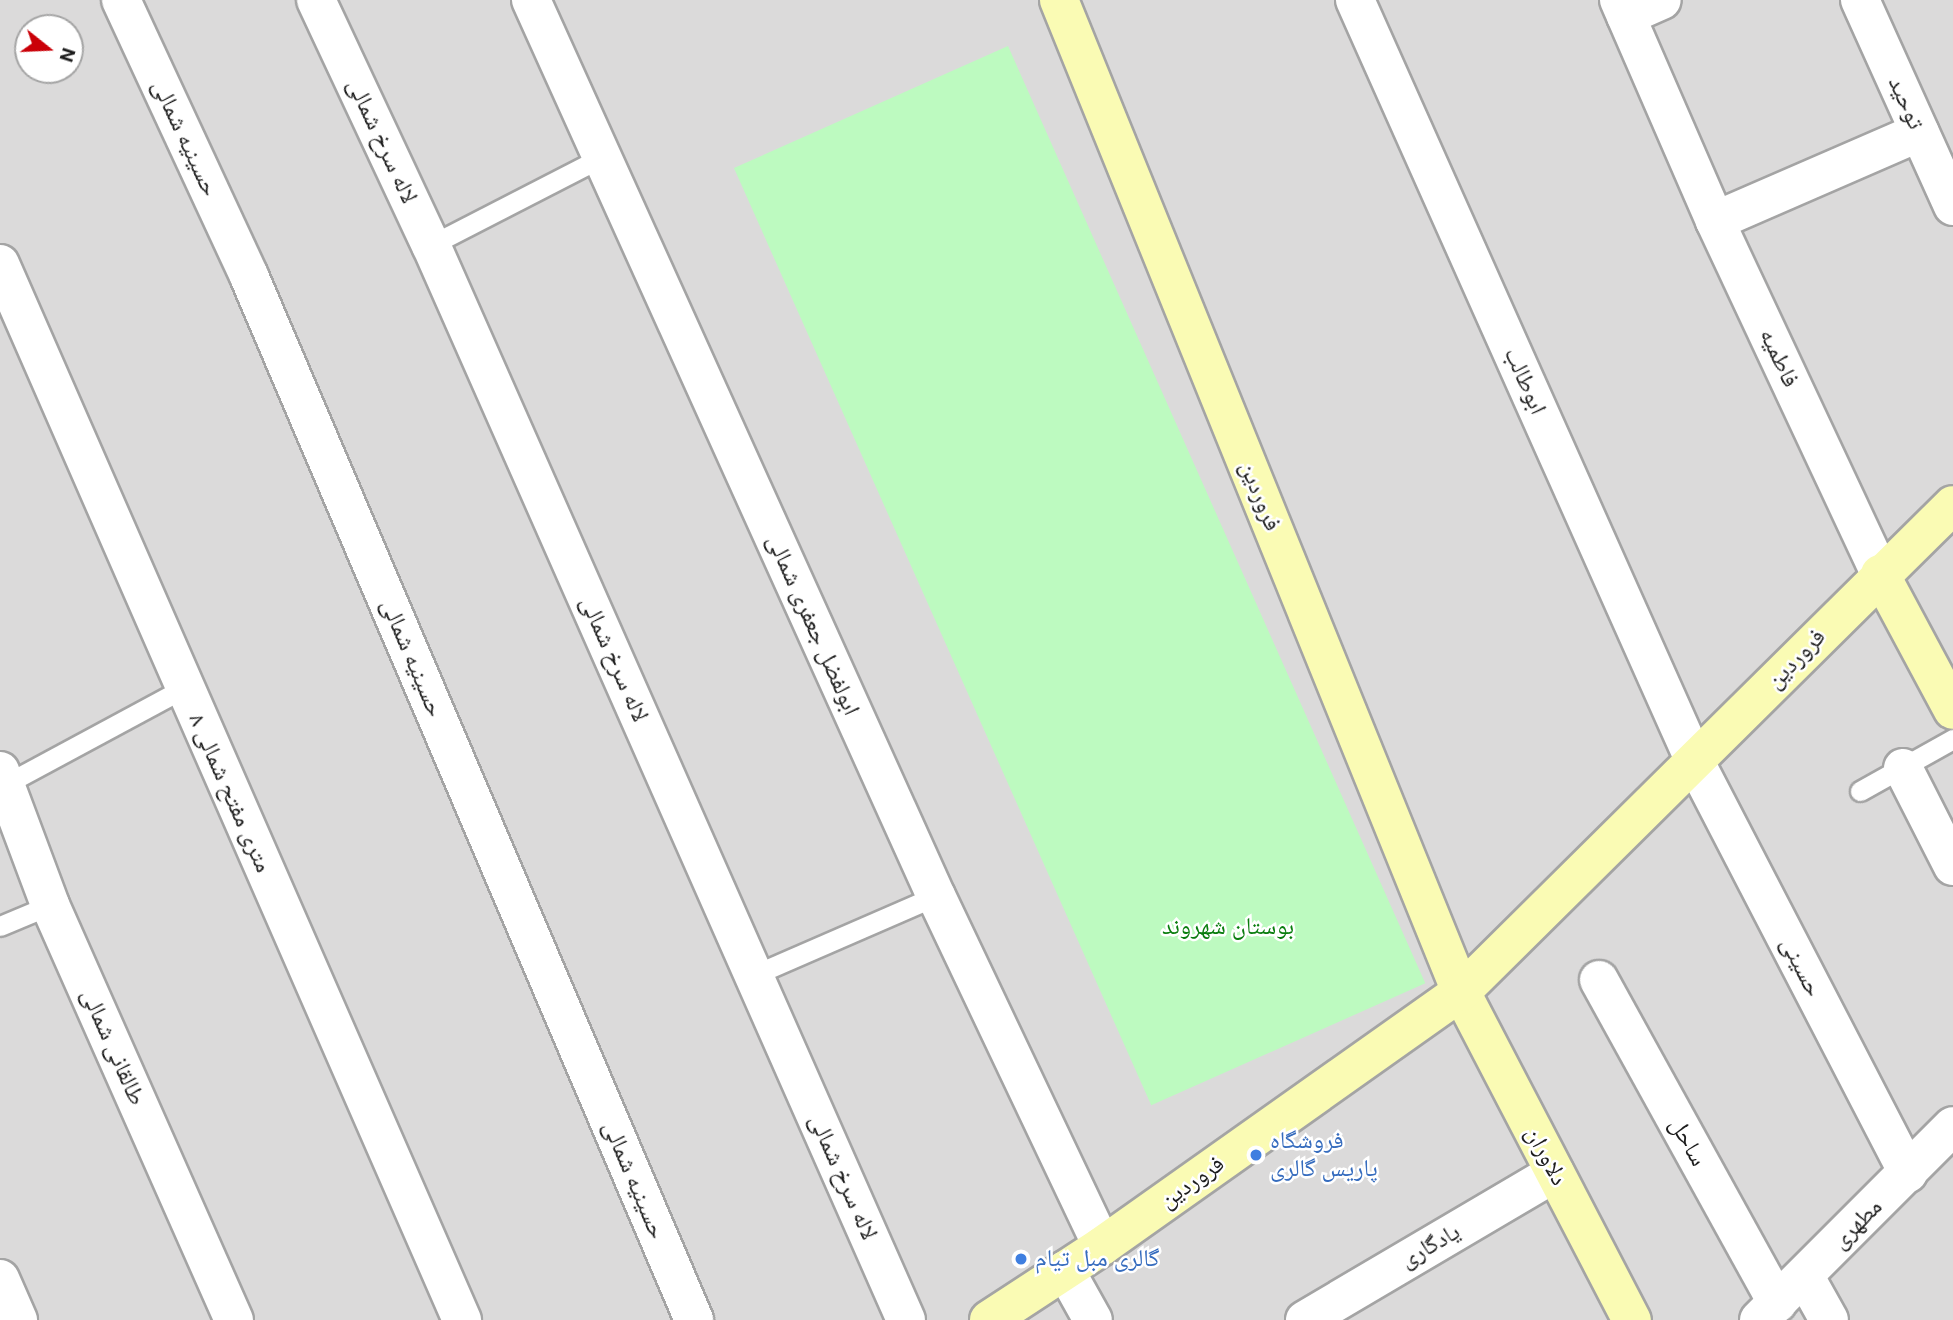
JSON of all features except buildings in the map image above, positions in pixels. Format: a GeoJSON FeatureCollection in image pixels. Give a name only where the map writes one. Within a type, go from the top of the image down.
{"type":"FeatureCollection","features":[{"type":"Feature","properties":{"kind":"street","name":"حسینیه شمالی"},"geometry":{"type":"LineString","coordinates":[[121,0],[249,276],[694,1320]]}},
{"type":"Feature","properties":{"kind":"street","name":"لاله سرخ شمالی"},"geometry":{"type":"LineString","coordinates":[[316,0],[431,245],[906,1320]]}},
{"type":"Feature","properties":{"kind":"street","name":"ابولفضل جعفری شمالی"},"geometry":{"type":"LineString","coordinates":[[531,0],[936,896],[1102,1246]]}},
{"type":"Feature","properties":{"kind":"street","name":"فروردین"},"geometry":{"type":"LineString","coordinates":[[1059,0],[1461,992]]}},
{"type":"Feature","properties":{"kind":"street","name":"ابوطالب"},"geometry":{"type":"LineString","coordinates":[[1355,0],[1695,762]]}},
{"type":"Feature","properties":{"kind":"street"},"geometry":{"type":"LineString","coordinates":[[1623,8],[1662,0]]}},
{"type":"Feature","properties":{"kind":"street","name":"توحید"},"geometry":{"type":"LineString","coordinates":[[1860,0],[1953,206]]}},
{"type":"Feature","properties":{"kind":"street","name":"فاطمیه"},"geometry":{"type":"LineString","coordinates":[[1623,8],[1715,221],[1880,574],[1953,710]]}},
{"type":"Feature","properties":{"kind":"street"},"geometry":{"type":"LineString","coordinates":[[1715,221],[1920,132]]}},
{"type":"Feature","properties":{"kind":"street","name":"۸ متری مفتح شمالی"},"geometry":{"type":"LineString","coordinates":[[0,264],[462,1320]]}},
{"type":"Feature","properties":{"kind":"street","name":"فروردین"},"geometry":{"type":"LineString","coordinates":[[989,1320],[1102,1246],[1461,992],[1695,762],[1880,574],[1953,505]]}},
{"type":"Feature","properties":{"kind":"street","name":"حسینی"},"geometry":{"type":"LineString","coordinates":[[1695,762],[1908,1172]]}},
{"type":"Feature","properties":{"kind":"street"},"geometry":{"type":"LineString","coordinates":[[1903,768],[1953,866]]}},
{"type":"Feature","properties":{"kind":"street","name":"طالقانی شمالی"},"geometry":{"type":"LineString","coordinates":[[3,778],[50,905],[234,1320]]}},
{"type":"Feature","properties":{"kind":"street","name":"ساحل"},"geometry":{"type":"LineString","coordinates":[[1599,980],[1768,1312]]}},
{"type":"Feature","properties":{"kind":"street","name":"دلاوران"},"geometry":{"type":"LineString","coordinates":[[1461,992],[1632,1320]]}},
{"type":"Feature","properties":{"kind":"street","name":"مطهری"},"geometry":{"type":"LineString","coordinates":[[1768,1312],[1953,1126]]}},
{"type":"Feature","properties":{"kind":"street","name":"یادگاری"},"geometry":{"type":"LineString","coordinates":[[1305,1320],[1555,1173]]}},
{"type":"Feature","properties":{"kind":"street"},"geometry":{"type":"LineString","coordinates":[[1065,1270],[1093,1320]]}},
{"type":"Feature","properties":{"kind":"street"},"geometry":{"type":"LineString","coordinates":[[1805,1277],[1829,1320]]}},
{"type":"Feature","properties":{"kind":"street"},"geometry":{"type":"LineString","coordinates":[[0,1279],[18,1320]]}},
{"type":"Feature","properties":{"kind":"lane"},"geometry":{"type":"LineString","coordinates":[[431,245],[602,157]]}},
{"type":"Feature","properties":{"kind":"lane"},"geometry":{"type":"LineString","coordinates":[[3,778],[184,688]]}},
{"type":"Feature","properties":{"kind":"lane"},"geometry":{"type":"LineString","coordinates":[[1860,791],[1953,739]]}},
{"type":"Feature","properties":{"kind":"lane"},"geometry":{"type":"LineString","coordinates":[[754,975],[936,896]]}},
{"type":"Feature","properties":{"kind":"lane"},"geometry":{"type":"LineString","coordinates":[[0,926],[50,905]]}},
{"type":"Feature","properties":{"kind":"shaded area"},"geometry":{"type":"Polygon","coordinates":[[[0,0],[1953,0],[1953,1320],[0,1320],[0,0]]]}},
{"type":"Feature","properties":{"kind":"green space","name":"بوستان شهروند"},"geometry":{"type":"Polygon","coordinates":[[[1008,46],[1425,983],[1151,1105],[734,168],[1008,46]]]}},
{"type":"Feature","properties":{"kind":"place","name":"فروشگاه پاریس گالری"},"geometry":{"type":"Point","coordinates":[1256,1155]}},
{"type":"Feature","properties":{"kind":"place","name":"گالری مبل تیام"},"geometry":{"type":"Point","coordinates":[1021,1259]}}]}
